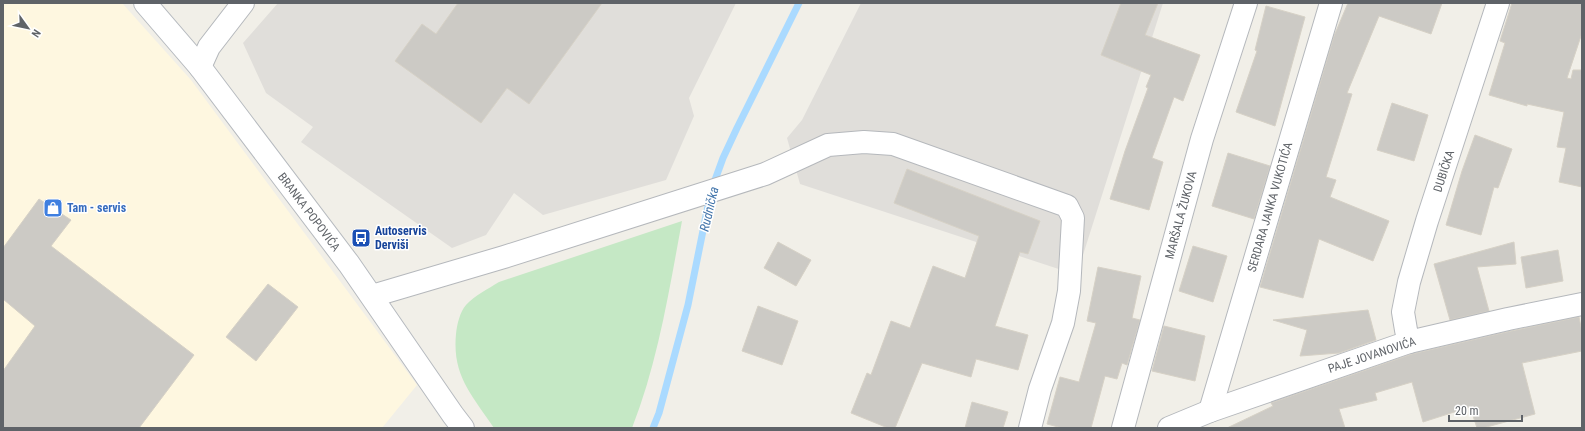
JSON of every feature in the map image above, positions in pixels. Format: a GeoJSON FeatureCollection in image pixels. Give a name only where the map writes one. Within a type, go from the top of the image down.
{"type":"FeatureCollection","features":[{"type":"Feature","properties":{"kind":"street","name":"BRANKA POPOVIĆA"},"geometry":{"type":"LineString","coordinates":[[145,3],[200,67],[372,296],[463,428]]}},
{"type":"Feature","properties":{"kind":"street"},"geometry":{"type":"LineString","coordinates":[[200,67],[209,47],[243,3]]}},
{"type":"Feature","properties":{"kind":"street","name":"MARŠALA ŽUKOVA"},"geometry":{"type":"LineString","coordinates":[[1123,428],[1202,139],[1246,3]]}},
{"type":"Feature","properties":{"kind":"street","name":"SERDARA JANKA VUKOTIĆA"},"geometry":{"type":"LineString","coordinates":[[1210,411],[1331,3]]}},
{"type":"Feature","properties":{"kind":"street","name":"DUBIČKA"},"geometry":{"type":"LineString","coordinates":[[1410,342],[1406,330],[1404,312],[1409,282],[1427,221],[1498,3]]}},
{"type":"Feature","properties":{"kind":"street"},"geometry":{"type":"LineString","coordinates":[[372,296],[765,174],[828,145],[864,142],[893,144],[1066,206],[1073,218],[1069,291],[1063,323],[1040,389],[1030,428]]}},
{"type":"Feature","properties":{"kind":"street","name":"PAJE JOVANOVIĆA"},"geometry":{"type":"LineString","coordinates":[[1169,428],[1210,411],[1410,342],[1508,319],[1582,304]]}},
{"type":"Feature","properties":{"kind":"shaded area"},"geometry":{"type":"Polygon","coordinates":[[[3,3],[122,3],[191,80],[417,385],[382,428],[3,428],[3,3]]]}},
{"type":"Feature","properties":{"kind":"shaded area"},"geometry":{"type":"Polygon","coordinates":[[[278,3],[736,3],[689,98],[694,116],[666,180],[543,215],[514,193],[486,235],[452,248],[301,142],[313,127],[266,93],[243,43],[278,3]]]}},
{"type":"Feature","properties":{"kind":"shaded area"},"geometry":{"type":"Polygon","coordinates":[[[861,3],[1163,3],[1083,255],[1080,276],[800,184],[787,138],[802,120],[861,3]]]}},
{"type":"Feature","properties":{"kind":"green space"},"geometry":{"type":"Polygon","coordinates":[[[682,221],[656,352],[632,428],[494,428],[471,395],[460,373],[457,362],[456,330],[460,315],[466,305],[477,295],[499,282],[682,221]]]}},
{"type":"Feature","properties":{"kind":"building"},"geometry":{"type":"Polygon","coordinates":[[[458,3],[602,3],[529,104],[507,88],[481,123],[395,61],[422,24],[436,34],[458,3]]]}},
{"type":"Feature","properties":{"kind":"building"},"geometry":{"type":"Polygon","coordinates":[[[1121,3],[1158,3],[1145,35],[1200,55],[1183,101],[1174,97],[1152,158],[1163,162],[1149,210],[1110,199],[1125,151],[1148,88],[1146,87],[1151,75],[1101,55],[1121,3]]]}},
{"type":"Feature","properties":{"kind":"building"},"geometry":{"type":"Polygon","coordinates":[[[1348,3],[1442,3],[1431,34],[1379,16],[1347,93],[1352,94],[1326,177],[1336,180],[1330,197],[1389,221],[1373,261],[1319,239],[1303,298],[1260,287],[1334,36],[1348,3]]]}},
{"type":"Feature","properties":{"kind":"building"},"geometry":{"type":"Polygon","coordinates":[[[1512,3],[1582,3],[1582,33],[1567,78],[1571,79],[1573,70],[1582,70],[1582,187],[1559,182],[1566,148],[1557,147],[1564,112],[1527,104],[1527,106],[1489,95],[1505,43],[1500,41],[1512,3]]]}},
{"type":"Feature","properties":{"kind":"building"},"geometry":{"type":"Polygon","coordinates":[[[1266,6],[1305,17],[1275,126],[1236,112],[1257,51],[1255,50],[1266,6]]]}},
{"type":"Feature","properties":{"kind":"building"},"geometry":{"type":"Polygon","coordinates":[[[1392,103],[1428,115],[1414,161],[1377,150],[1392,103]]]}},
{"type":"Feature","properties":{"kind":"building"},"geometry":{"type":"Polygon","coordinates":[[[1475,135],[1512,149],[1498,188],[1494,187],[1481,235],[1446,225],[1462,171],[1475,135]]]}},
{"type":"Feature","properties":{"kind":"building"},"geometry":{"type":"Polygon","coordinates":[[[1228,153],[1270,166],[1254,219],[1212,206],[1228,153]]]}},
{"type":"Feature","properties":{"kind":"building"},"geometry":{"type":"Polygon","coordinates":[[[907,169],[1040,221],[1028,254],[1020,252],[995,326],[1028,335],[1018,370],[976,359],[971,377],[922,363],[895,428],[888,428],[851,413],[867,373],[871,375],[891,321],[910,328],[933,266],[965,278],[979,236],[894,203],[907,169]]]}},
{"type":"Feature","properties":{"kind":"building"},"geometry":{"type":"Polygon","coordinates":[[[39,199],[71,220],[51,246],[194,355],[139,428],[3,428],[3,371],[35,326],[3,299],[3,248],[39,199]]]}},
{"type":"Feature","properties":{"kind":"building"},"geometry":{"type":"Polygon","coordinates":[[[778,242],[811,260],[796,286],[764,268],[778,242]]]}},
{"type":"Feature","properties":{"kind":"building"},"geometry":{"type":"Polygon","coordinates":[[[1514,242],[1516,264],[1477,267],[1489,311],[1450,320],[1434,264],[1514,242]]]}},
{"type":"Feature","properties":{"kind":"building"},"geometry":{"type":"Polygon","coordinates":[[[1193,246],[1227,256],[1213,302],[1179,291],[1193,246]]]}},
{"type":"Feature","properties":{"kind":"building"},"geometry":{"type":"Polygon","coordinates":[[[1558,250],[1563,281],[1526,288],[1521,257],[1558,250]]]}},
{"type":"Feature","properties":{"kind":"building"},"geometry":{"type":"Polygon","coordinates":[[[1098,267],[1141,276],[1132,318],[1140,320],[1127,365],[1122,363],[1117,379],[1105,376],[1091,428],[1062,428],[1047,424],[1060,377],[1079,382],[1096,323],[1087,321],[1098,267]]]}},
{"type":"Feature","properties":{"kind":"building"},"geometry":{"type":"Polygon","coordinates":[[[268,284],[298,307],[256,361],[226,337],[268,284]]]}},
{"type":"Feature","properties":{"kind":"building"},"geometry":{"type":"Polygon","coordinates":[[[758,306],[798,321],[782,365],[742,351],[758,306]]]}},
{"type":"Feature","properties":{"kind":"building"},"geometry":{"type":"Polygon","coordinates":[[[1368,310],[1376,340],[1339,353],[1300,356],[1307,330],[1273,320],[1368,310]]]}},
{"type":"Feature","properties":{"kind":"building"},"geometry":{"type":"Polygon","coordinates":[[[1579,317],[1582,332],[1582,351],[1522,363],[1535,414],[1483,428],[1477,428],[1470,407],[1423,422],[1412,382],[1375,393],[1377,400],[1339,409],[1345,428],[1227,428],[1273,406],[1271,403],[1412,354],[1579,317]]]}},
{"type":"Feature","properties":{"kind":"building"},"geometry":{"type":"Polygon","coordinates":[[[1164,326],[1205,336],[1195,381],[1152,371],[1164,326]]]}},
{"type":"Feature","properties":{"kind":"building"},"geometry":{"type":"Polygon","coordinates":[[[972,402],[1008,412],[1003,428],[965,428],[972,402]]]}},
{"type":"Feature","properties":{"kind":"waterway","name":"Rudnička"},"geometry":{"type":"LineString","coordinates":[[653,428],[659,413],[688,305],[711,191],[723,158],[737,128],[799,3]]}},
{"type":"Feature","properties":{"kind":"place","name":"Tam - servis"},"geometry":{"type":"Point","coordinates":[53,208]}},
{"type":"Feature","properties":{"kind":"place","name":"Autoservis Derviši"},"geometry":{"type":"Point","coordinates":[361,238]}}]}
